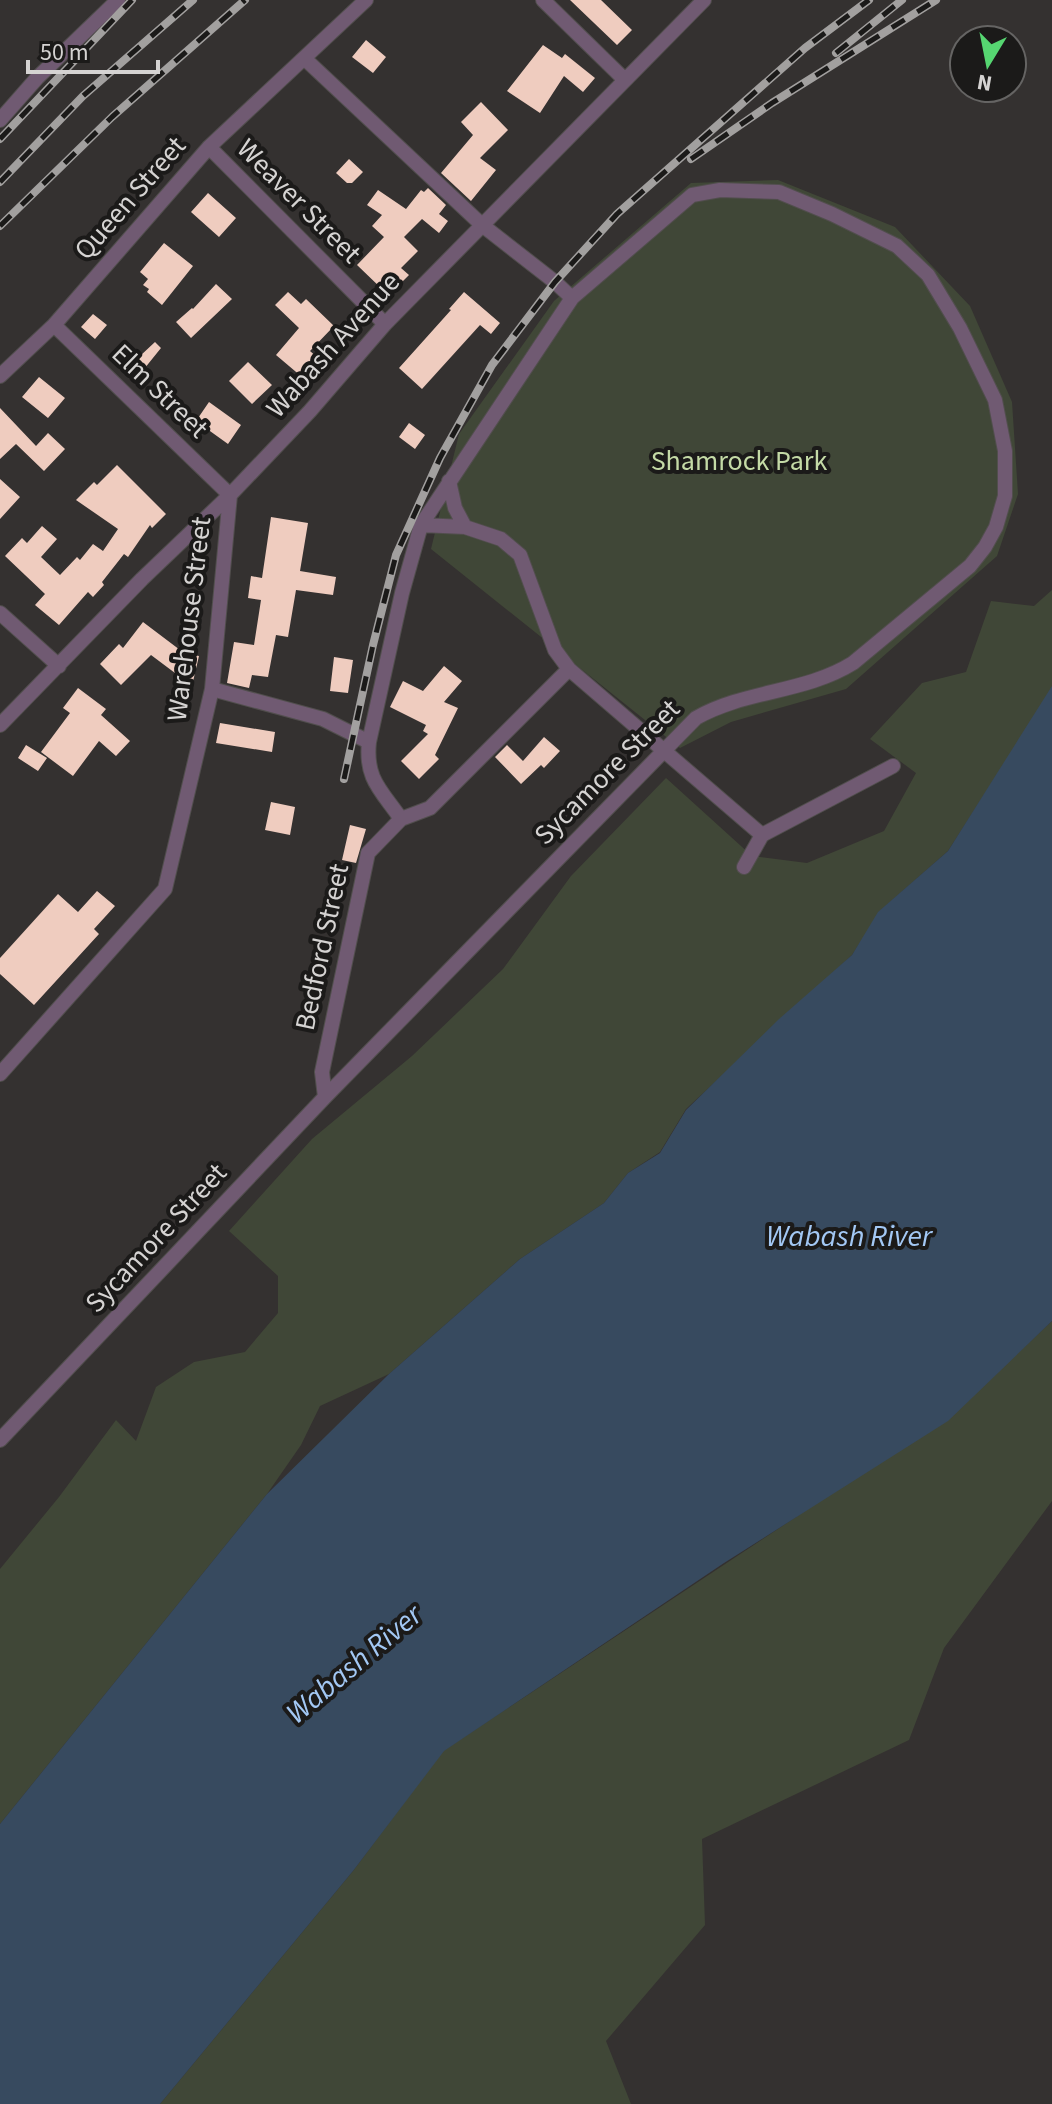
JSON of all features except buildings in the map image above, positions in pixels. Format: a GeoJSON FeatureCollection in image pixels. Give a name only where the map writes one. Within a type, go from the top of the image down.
{"type":"FeatureCollection","features":[{"type":"Feature","properties":{"kind":"street"},"geometry":{"type":"LineString","coordinates":[[0,120],[37,78],[118,0]]}},
{"type":"Feature","properties":{"kind":"street","name":"Queen Street"},"geometry":{"type":"LineString","coordinates":[[0,376],[54,325],[209,147],[366,0]]}},
{"type":"Feature","properties":{"kind":"street"},"geometry":{"type":"LineString","coordinates":[[543,0],[625,80]]}},
{"type":"Feature","properties":{"kind":"street","name":"Wabash Avenue"},"geometry":{"type":"LineString","coordinates":[[0,725],[142,579],[230,495],[310,411],[385,324],[704,0]]}},
{"type":"Feature","properties":{"kind":"street"},"geometry":{"type":"LineString","coordinates":[[304,58],[482,225],[572,298]]}},
{"type":"Feature","properties":{"kind":"street","name":"Weaver Street"},"geometry":{"type":"LineString","coordinates":[[209,147],[385,324]]}},
{"type":"Feature","properties":{"kind":"street","name":"Sycamore Street"},"geometry":{"type":"LineString","coordinates":[[4,1429],[696,718],[746,697],[834,675],[853,663],[970,566],[996,527],[1005,496],[1005,451],[995,400],[960,328],[928,275],[897,246],[779,192],[720,190],[692,195],[572,298],[421,525],[402,593],[369,742]]}},
{"type":"Feature","properties":{"kind":"street","name":"Elm Street"},"geometry":{"type":"LineString","coordinates":[[54,325],[230,495]]}},
{"type":"Feature","properties":{"kind":"street"},"geometry":{"type":"LineString","coordinates":[[449,481],[455,508],[465,527]]}},
{"type":"Feature","properties":{"kind":"street","name":"Warehouse Street"},"geometry":{"type":"LineString","coordinates":[[0,1074],[165,889],[212,689],[230,495]]}},
{"type":"Feature","properties":{"kind":"street"},"geometry":{"type":"LineString","coordinates":[[421,525],[465,527],[501,539],[520,555],[555,650],[569,669],[762,835]]}},
{"type":"Feature","properties":{"kind":"street"},"geometry":{"type":"LineString","coordinates":[[0,613],[59,666]]}},
{"type":"Feature","properties":{"kind":"street","name":"Bedford Street"},"geometry":{"type":"LineString","coordinates":[[325,1097],[322,1072],[368,853],[401,819],[430,808],[569,669]]}},
{"type":"Feature","properties":{"kind":"street"},"geometry":{"type":"LineString","coordinates":[[212,689],[323,719],[369,742],[367,761],[370,774],[401,819]]}},
{"type":"Feature","properties":{"kind":"street"},"geometry":{"type":"LineString","coordinates":[[744,867],[762,835],[893,766]]}},
{"type":"Feature","properties":{"kind":"green space","name":"Shamrock Park"},"geometry":{"type":"Polygon","coordinates":[[[778,180],[895,227],[970,306],[1012,402],[1018,494],[997,556],[846,689],[731,722],[680,748],[431,549],[459,434],[554,301],[691,183],[778,180]]]}},
{"type":"Feature","properties":{"kind":"green space"},"geometry":{"type":"Polygon","coordinates":[[[1052,590],[1052,689],[948,851],[881,910],[852,955],[686,1109],[660,1152],[628,1173],[604,1203],[520,1259],[389,1374],[320,1406],[301,1445],[267,1494],[0,1824],[0,1569],[116,1420],[136,1441],[156,1387],[194,1362],[245,1352],[278,1313],[278,1276],[229,1231],[312,1139],[412,1056],[503,969],[571,876],[666,778],[752,856],[807,863],[884,831],[916,773],[870,739],[922,683],[966,672],[991,601],[1034,606],[1052,590]]]}},
{"type":"Feature","properties":{"kind":"green space"},"geometry":{"type":"Polygon","coordinates":[[[1052,1321],[1052,1501],[944,1648],[909,1740],[702,1839],[705,1925],[606,2041],[631,2104],[160,2104],[353,1871],[443,1751],[796,1517],[1008,1362],[1052,1321]]]}},
{"type":"Feature","properties":{"kind":"water","name":"Wabash River"},"geometry":{"type":"Polygon","coordinates":[[[1052,686],[1052,1321],[948,1421],[724,1563],[444,1751],[353,1871],[160,2104],[0,2104],[0,1824],[267,1494],[389,1374],[520,1259],[604,1203],[628,1173],[660,1153],[686,1110],[779,1019],[852,955],[878,912],[948,851],[1052,686]]]}},
{"type":"Feature","properties":{"kind":"railway"},"geometry":{"type":"LineString","coordinates":[[0,139],[132,0]]}},
{"type":"Feature","properties":{"kind":"railway"},"geometry":{"type":"LineString","coordinates":[[0,182],[83,96],[193,0]]}},
{"type":"Feature","properties":{"kind":"railway"},"geometry":{"type":"LineString","coordinates":[[0,226],[112,117],[245,0]]}},
{"type":"Feature","properties":{"kind":"railway"},"geometry":{"type":"LineString","coordinates":[[344,779],[396,555],[440,458],[492,365],[555,282],[617,214],[805,48],[869,0]]}},
{"type":"Feature","properties":{"kind":"railway"},"geometry":{"type":"LineString","coordinates":[[836,53],[902,0]]}},
{"type":"Feature","properties":{"kind":"railway"},"geometry":{"type":"LineString","coordinates":[[691,159],[772,103],[936,0]]}}]}
